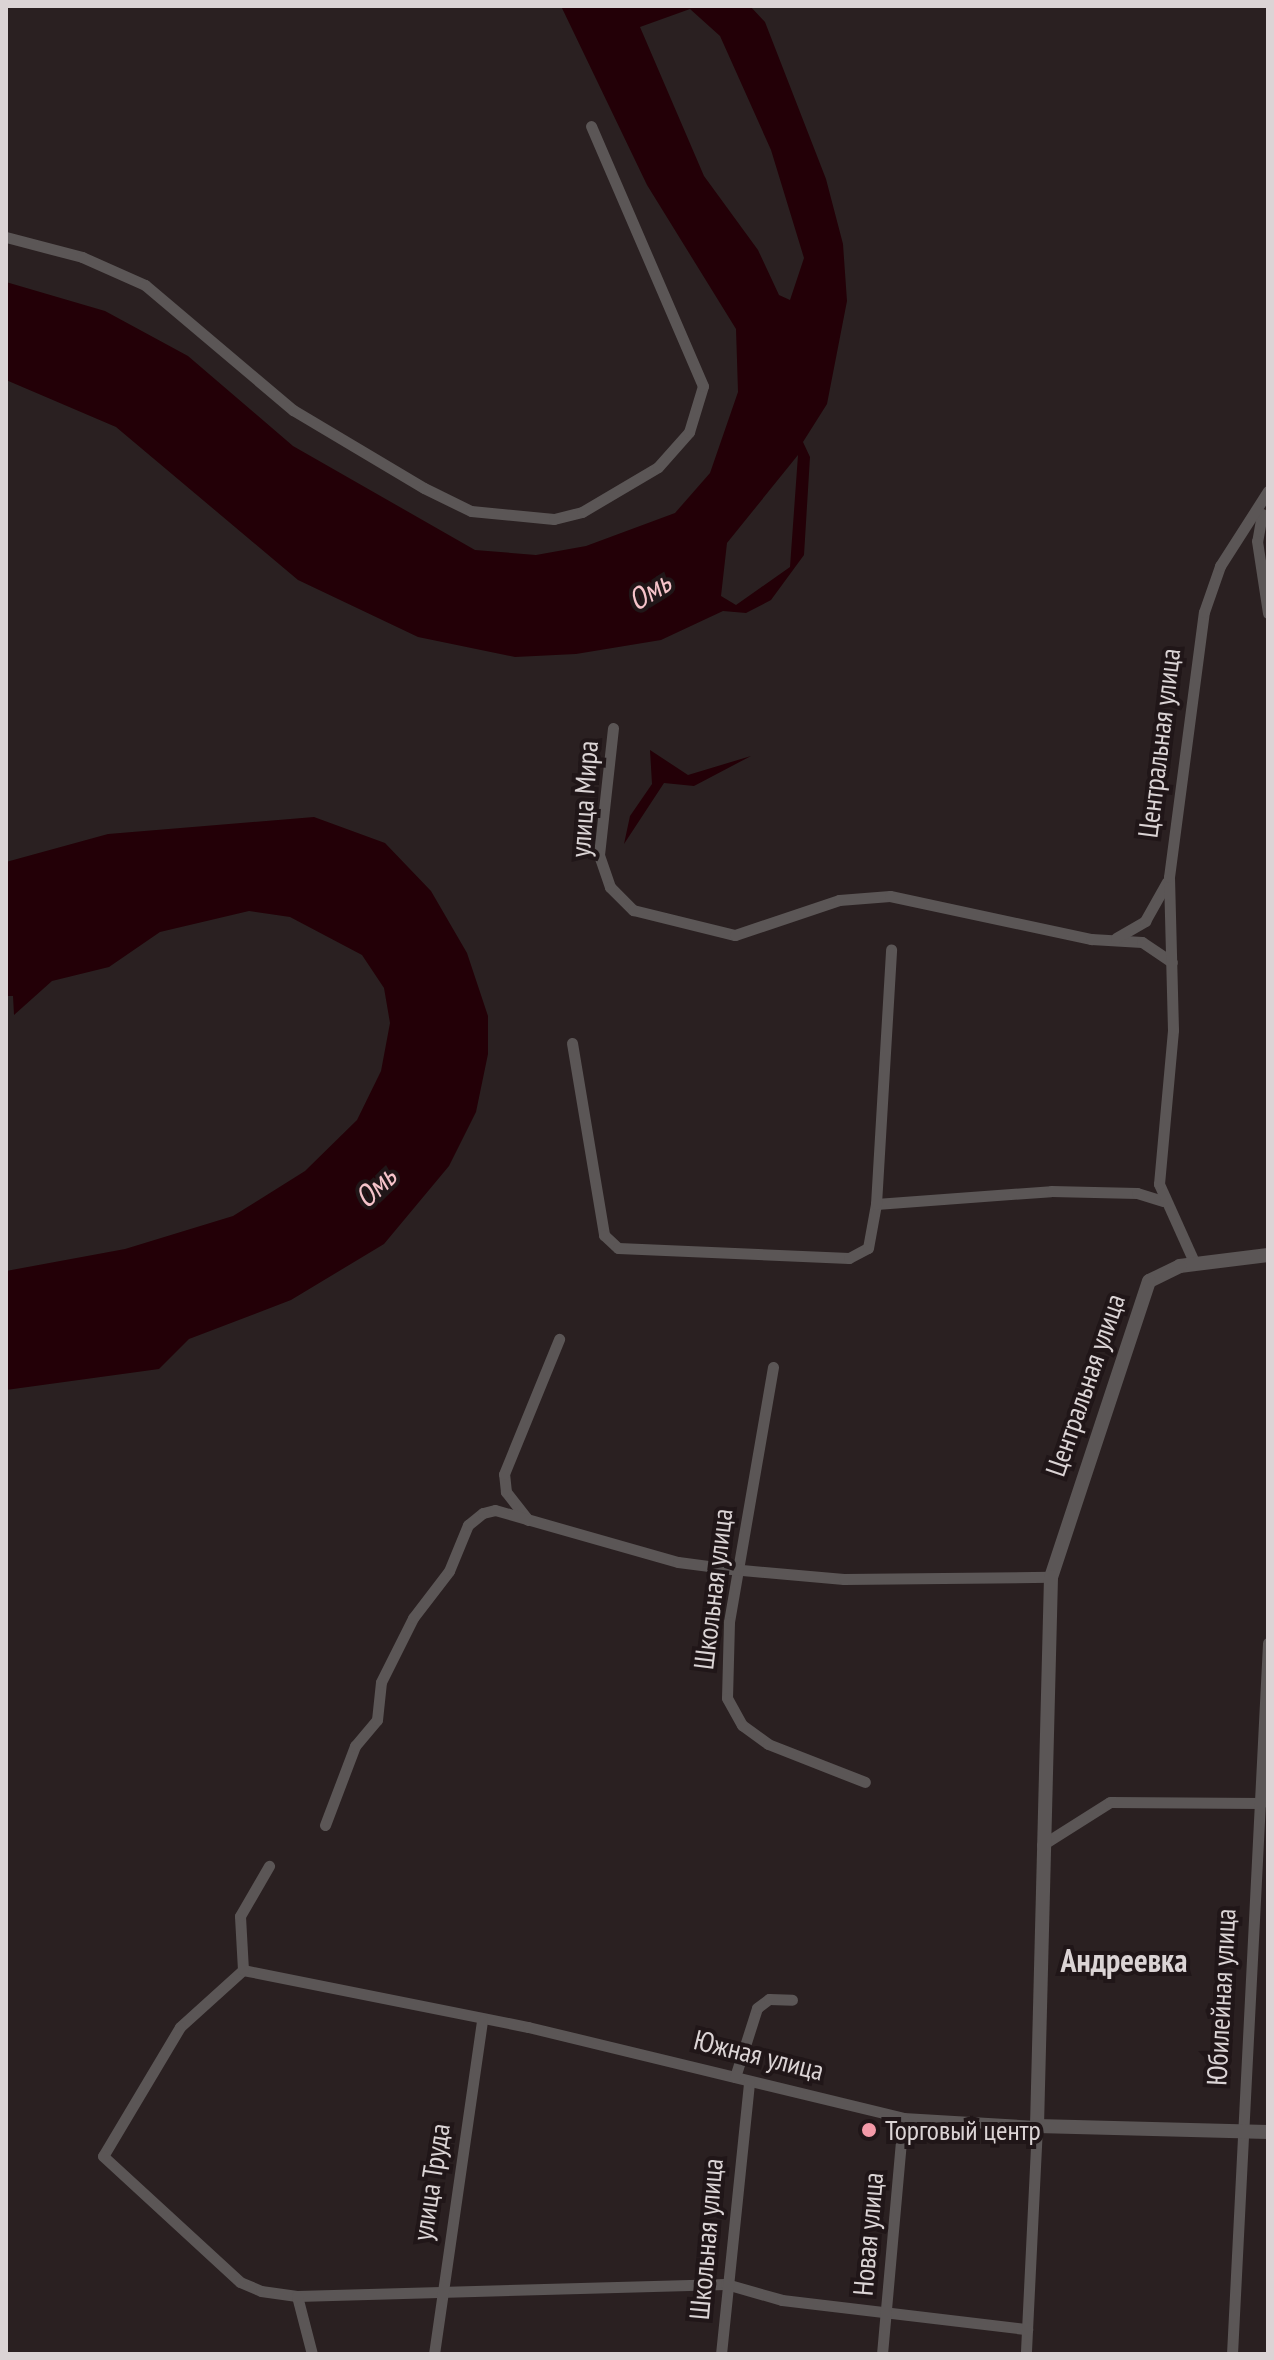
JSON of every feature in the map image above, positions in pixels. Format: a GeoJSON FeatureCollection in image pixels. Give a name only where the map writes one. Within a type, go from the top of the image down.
{"type":"FeatureCollection","features":[{"type":"Feature","properties":{"kind":"street"},"geometry":{"type":"LineString","coordinates":[[6,237],[82,257],[145,285],[293,410],[424,488],[471,511],[554,519],[582,512],[658,467],[689,432],[703,386],[591,126]]}},
{"type":"Feature","properties":{"kind":"street"},"geometry":{"type":"LineString","coordinates":[[1267,495],[1265,558],[1268,613]]}},
{"type":"Feature","properties":{"kind":"street","name":"Центральная улица"},"geometry":{"type":"LineString","coordinates":[[1026,2354],[1037,2126],[1051,1577],[1143,1292],[1159,1274],[1195,1264],[1163,1201],[1172,962],[1169,877],[1191,667],[1214,576],[1267,495]]}},
{"type":"Feature","properties":{"kind":"street"},"geometry":{"type":"LineString","coordinates":[[1234,549],[1265,558]]}},
{"type":"Feature","properties":{"kind":"street","name":"улица Мира"},"geometry":{"type":"LineString","coordinates":[[613,728],[599,855],[610,887],[633,910],[735,935],[839,900],[890,896],[1110,941]]}},
{"type":"Feature","properties":{"kind":"street"},"geometry":{"type":"LineString","coordinates":[[1110,941],[1145,921],[1169,877]]}},
{"type":"Feature","properties":{"kind":"street"},"geometry":{"type":"LineString","coordinates":[[1110,941],[1150,944],[1172,962]]}},
{"type":"Feature","properties":{"kind":"street"},"geometry":{"type":"LineString","coordinates":[[572,1043],[604,1235],[644,1255],[849,1258],[868,1248],[876,1204],[891,949]]}},
{"type":"Feature","properties":{"kind":"street"},"geometry":{"type":"LineString","coordinates":[[876,1204],[1051,1191],[1137,1193],[1163,1201]]}},
{"type":"Feature","properties":{"kind":"street"},"geometry":{"type":"LineString","coordinates":[[1195,1264],[1268,1255]]}},
{"type":"Feature","properties":{"kind":"street"},"geometry":{"type":"LineString","coordinates":[[529,1520],[506,1492],[504,1474],[559,1339]]}},
{"type":"Feature","properties":{"kind":"street","name":"Школьная улица"},"geometry":{"type":"LineString","coordinates":[[773,1367],[724,1661],[730,1709],[768,1744],[865,1782]]}},
{"type":"Feature","properties":{"kind":"street"},"geometry":{"type":"LineString","coordinates":[[325,1825],[355,1746],[377,1720],[378,1691],[413,1618],[449,1571],[468,1525],[495,1510],[678,1562],[844,1579],[1051,1577]]}},
{"type":"Feature","properties":{"kind":"street","name":"Юбилейная улица"},"geometry":{"type":"LineString","coordinates":[[1232,2354],[1239,2131],[1261,1803],[1268,1643]]}},
{"type":"Feature","properties":{"kind":"street"},"geometry":{"type":"LineString","coordinates":[[1042,1845],[1110,1802],[1261,1803]]}},
{"type":"Feature","properties":{"kind":"street"},"geometry":{"type":"LineString","coordinates":[[269,1866],[240,1916],[243,1970],[180,2027],[103,2156],[240,2282],[297,2296],[726,2284],[782,2300],[1027,2329]]}},
{"type":"Feature","properties":{"kind":"street","name":"Южная улица"},"geometry":{"type":"LineString","coordinates":[[243,1970],[482,2019],[903,2118],[1037,2126],[1268,2132]]}},
{"type":"Feature","properties":{"kind":"street"},"geometry":{"type":"LineString","coordinates":[[735,2077],[757,2008],[769,1999],[792,2000]]}},
{"type":"Feature","properties":{"kind":"street","name":"улица Труда"},"geometry":{"type":"LineString","coordinates":[[434,2354],[438,2291],[482,2019]]}},
{"type":"Feature","properties":{"kind":"street","name":"Школьная улица"},"geometry":{"type":"LineString","coordinates":[[721,2354],[749,2082]]}},
{"type":"Feature","properties":{"kind":"street","name":"Новая улица"},"geometry":{"type":"LineString","coordinates":[[882,2354],[903,2118]]}},
{"type":"Feature","properties":{"kind":"street"},"geometry":{"type":"LineString","coordinates":[[297,2296],[312,2354]]}},
{"type":"Feature","properties":{"kind":"water","name":"Омь"},"geometry":{"type":"Polygon","coordinates":[[[561,6],[750,6],[765,22],[826,179],[843,244],[847,301],[827,404],[803,442],[810,457],[804,555],[771,600],[746,613],[723,611],[661,640],[576,654],[515,657],[418,637],[298,580],[116,427],[6,380],[6,282],[105,311],[188,356],[293,446],[475,550],[536,555],[586,546],[675,513],[710,473],[738,392],[736,329],[647,185],[561,6]],[[690,9],[640,27],[704,176],[758,250],[779,295],[790,300],[804,258],[771,150],[720,36],[690,9]],[[798,455],[727,543],[721,596],[736,605],[790,567],[798,455]]]}},
{"type":"Feature","properties":{"kind":"water"},"geometry":{"type":"Polygon","coordinates":[[[650,750],[688,775],[751,756],[694,786],[664,783],[624,844],[630,816],[652,784],[650,750]]]}},
{"type":"Feature","properties":{"kind":"water","name":"Омь"},"geometry":{"type":"Polygon","coordinates":[[[314,817],[385,843],[431,891],[467,953],[488,1016],[488,1054],[476,1112],[449,1166],[384,1244],[291,1300],[189,1339],[159,1369],[6,1390],[6,1271],[125,1249],[233,1216],[305,1171],[357,1120],[381,1071],[390,1023],[384,988],[362,955],[290,917],[249,911],[160,932],[109,967],[52,981],[14,1015],[13,996],[6,996],[6,862],[108,834],[314,817]]]}},
{"type":"Feature","properties":{"kind":"place","name":"Торговый центр"},"geometry":{"type":"Point","coordinates":[869,2130]}},
{"type":"Feature","properties":{"kind":"district","name":"Андреевка"},"geometry":{"type":"Point","coordinates":[1124,1960]}}]}
